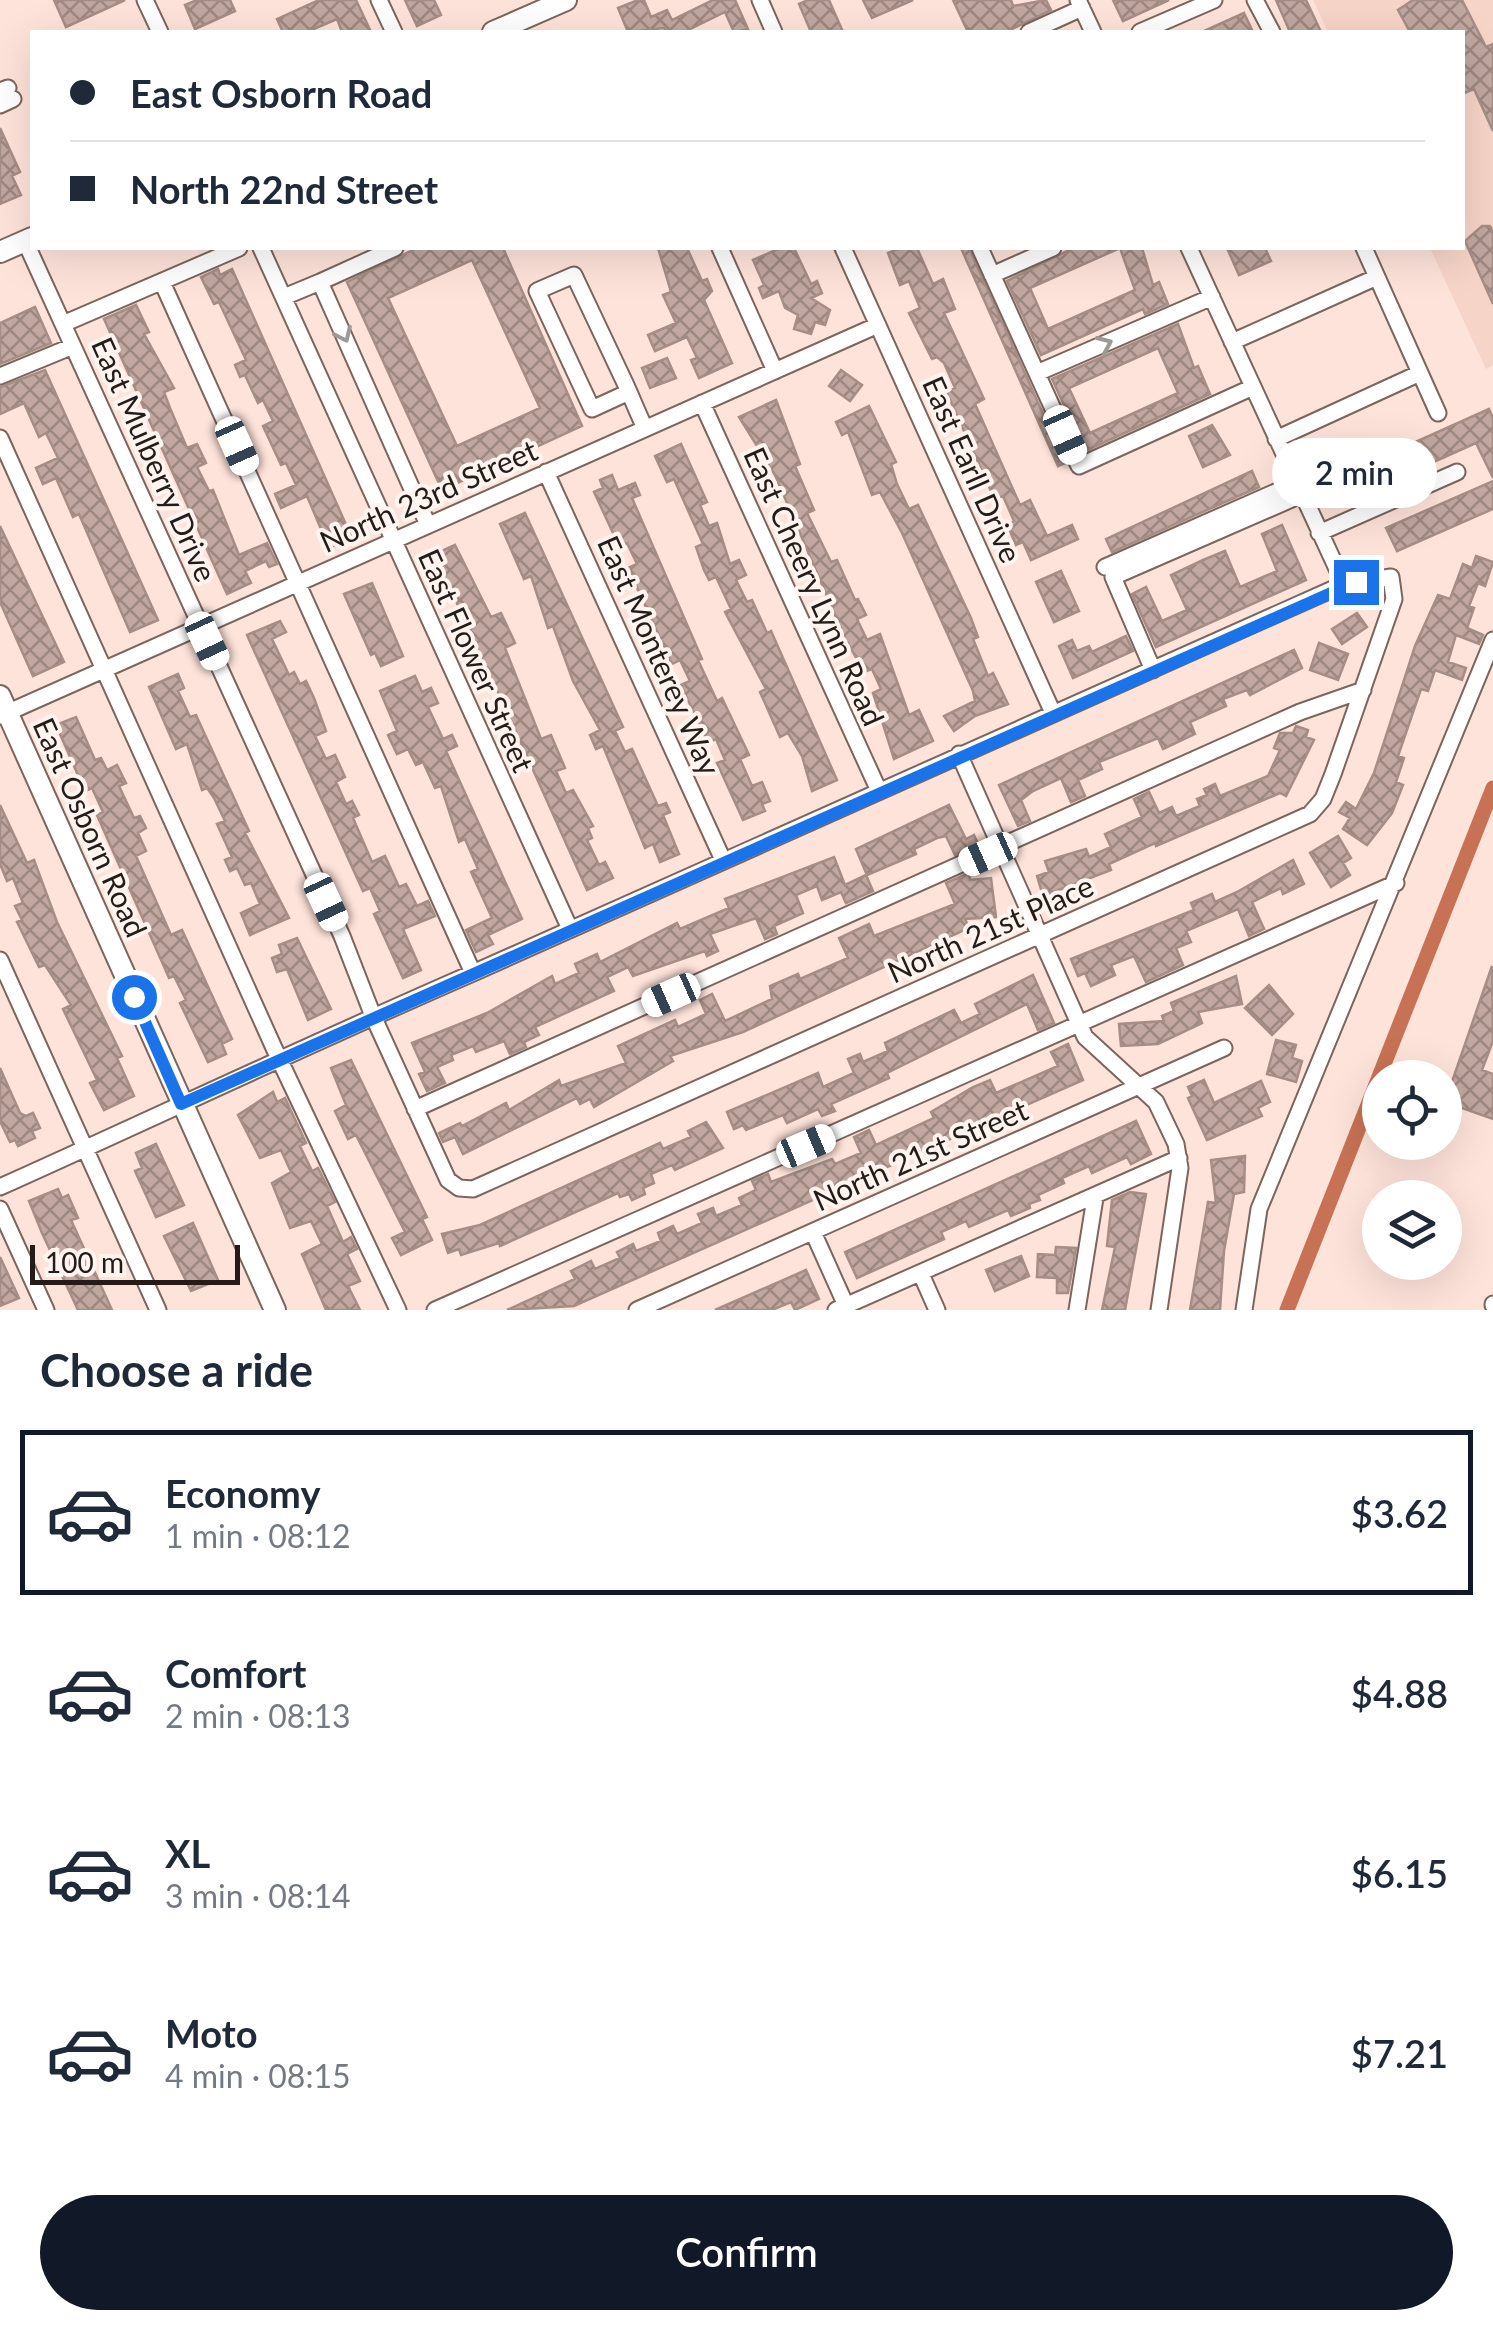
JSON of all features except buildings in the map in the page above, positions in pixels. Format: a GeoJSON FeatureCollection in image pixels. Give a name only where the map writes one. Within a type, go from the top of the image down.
{"type":"FeatureCollection","features":[{"type":"Feature","properties":{"kind":"main road"},"geometry":{"type":"LineString","coordinates":[[498,30],[566,0]]}},
{"type":"Feature","properties":{"kind":"main road"},"geometry":{"type":"LineString","coordinates":[[0,252],[29,239]]}},
{"type":"Feature","properties":{"kind":"main road","name":"East Osborn Road"},"geometry":{"type":"LineString","coordinates":[[2,708],[275,1310]]}},
{"type":"Feature","properties":{"kind":"street"},"geometry":{"type":"LineString","coordinates":[[145,0],[159,30]]}},
{"type":"Feature","properties":{"kind":"street"},"geometry":{"type":"LineString","coordinates":[[379,0],[393,30]]}},
{"type":"Feature","properties":{"kind":"street"},"geometry":{"type":"LineString","coordinates":[[760,0],[773,30]]}},
{"type":"Feature","properties":{"kind":"street"},"geometry":{"type":"LineString","coordinates":[[1145,30],[1214,0]]}},
{"type":"Feature","properties":{"kind":"street"},"geometry":{"type":"LineString","coordinates":[[1255,0],[1271,30]]}},
{"type":"Feature","properties":{"kind":"street"},"geometry":{"type":"LineString","coordinates":[[1034,30],[1080,4],[1092,30]]}},
{"type":"Feature","properties":{"kind":"street","name":"East Mulberry Drive"},"geometry":{"type":"LineString","coordinates":[[34,250],[342,936],[372,1016],[448,1180],[459,1188]]}},
{"type":"Feature","properties":{"kind":"street"},"geometry":{"type":"LineString","coordinates":[[64,324],[234,250]]}},
{"type":"Feature","properties":{"kind":"street","name":"East Flower Street"},"geometry":{"type":"LineString","coordinates":[[262,250],[570,930]]}},
{"type":"Feature","properties":{"kind":"street"},"geometry":{"type":"LineString","coordinates":[[284,297],[391,250]]}},
{"type":"Feature","properties":{"kind":"street"},"geometry":{"type":"LineString","coordinates":[[721,250],[774,370]]}},
{"type":"Feature","properties":{"kind":"street","name":"East Earll Drive"},"geometry":{"type":"LineString","coordinates":[[844,250],[1053,714]]}},
{"type":"Feature","properties":{"kind":"street"},"geometry":{"type":"LineString","coordinates":[[981,250],[1078,466],[1253,388]]}},
{"type":"Feature","properties":{"kind":"street"},"geometry":{"type":"LineString","coordinates":[[992,274],[1048,250]]}},
{"type":"Feature","properties":{"kind":"street"},"geometry":{"type":"LineString","coordinates":[[0,1187],[278,1058],[1344,584],[1191,250]]}},
{"type":"Feature","properties":{"kind":"street"},"geometry":{"type":"LineString","coordinates":[[1365,250],[1438,413]]}},
{"type":"Feature","properties":{"kind":"street"},"geometry":{"type":"LineString","coordinates":[[629,392],[592,408],[537,292],[574,275],[629,392],[645,428]]}},
{"type":"Feature","properties":{"kind":"street"},"geometry":{"type":"LineString","coordinates":[[1232,342],[1377,277]]}},
{"type":"Feature","properties":{"kind":"street"},"geometry":{"type":"LineString","coordinates":[[162,282],[472,973]]}},
{"type":"Feature","properties":{"kind":"street"},"geometry":{"type":"LineString","coordinates":[[320,282],[428,525]]}},
{"type":"Feature","properties":{"kind":"street"},"geometry":{"type":"LineString","coordinates":[[1037,373],[1212,297]]}},
{"type":"Feature","properties":{"kind":"street","name":"North 23rd Street"},"geometry":{"type":"LineString","coordinates":[[2,708],[104,670],[878,325]]}},
{"type":"Feature","properties":{"kind":"street"},"geometry":{"type":"LineString","coordinates":[[0,376],[74,346]]}},
{"type":"Feature","properties":{"kind":"street"},"geometry":{"type":"LineString","coordinates":[[1276,439],[1420,373]]}},
{"type":"Feature","properties":{"kind":"street","name":"East Cheery Lynn Road"},"geometry":{"type":"LineString","coordinates":[[702,403],[879,791]]}},
{"type":"Feature","properties":{"kind":"street"},"geometry":{"type":"LineString","coordinates":[[0,438],[278,1058],[398,1310]]}},
{"type":"Feature","properties":{"kind":"street","name":"East Monterey Way"},"geometry":{"type":"LineString","coordinates":[[546,472],[722,860]]}},
{"type":"Feature","properties":{"kind":"street"},"geometry":{"type":"LineString","coordinates":[[1319,533],[1457,472]]}},
{"type":"Feature","properties":{"kind":"street"},"geometry":{"type":"LineString","coordinates":[[1153,670],[1112,577],[1299,488]]}},
{"type":"Feature","properties":{"kind":"street"},"geometry":{"type":"LineString","coordinates":[[1105,566],[1299,488]]}},
{"type":"Feature","properties":{"kind":"street","name":"North 21st Place"},"geometry":{"type":"LineString","coordinates":[[459,1188],[473,1188],[1310,814],[1323,800],[1394,599],[1391,577],[1344,584]]}},
{"type":"Feature","properties":{"kind":"street"},"geometry":{"type":"LineString","coordinates":[[1244,1310],[1258,1209],[1396,884],[1493,640]]}},
{"type":"Feature","properties":{"kind":"street"},"geometry":{"type":"LineString","coordinates":[[416,1109],[1300,712],[1364,690]]}},
{"type":"Feature","properties":{"kind":"street"},"geometry":{"type":"LineString","coordinates":[[959,754],[1078,1024],[1096,1051],[1142,1086],[1166,1118],[1179,1158],[1159,1310]]}},
{"type":"Feature","properties":{"kind":"street"},"geometry":{"type":"LineString","coordinates":[[435,1310],[1396,884]]}},
{"type":"Feature","properties":{"kind":"street"},"geometry":{"type":"LineString","coordinates":[[0,960],[158,1310]]}},
{"type":"Feature","properties":{"kind":"street","name":"North 21st Street"},"geometry":{"type":"LineString","coordinates":[[637,1310],[661,1305],[813,1232],[1224,1048]]}},
{"type":"Feature","properties":{"kind":"street"},"geometry":{"type":"LineString","coordinates":[[813,1232],[843,1308],[1179,1158]]}},
{"type":"Feature","properties":{"kind":"street"},"geometry":{"type":"LineString","coordinates":[[1076,1310],[1095,1198]]}},
{"type":"Feature","properties":{"kind":"street"},"geometry":{"type":"LineString","coordinates":[[0,1209],[46,1310]]}},
{"type":"Feature","properties":{"kind":"street"},"geometry":{"type":"LineString","coordinates":[[921,1274],[938,1310]]}},
{"type":"Feature","properties":{"kind":"shaded area"},"geometry":{"type":"Polygon","coordinates":[[[1313,0],[1493,0],[1493,365],[1486,369],[1431,250],[1465,250],[1465,30],[1327,30],[1313,0]]]}},
{"type":"Feature","properties":{"kind":"waterway"},"geometry":{"type":"LineString","coordinates":[[1287,1310],[1493,788]]}},
{"type":"Feature","properties":{"kind":"route"},"geometry":{"type":"LineString","coordinates":[[134,997],[181,1104],[959,754],[1356,582]]}}]}
